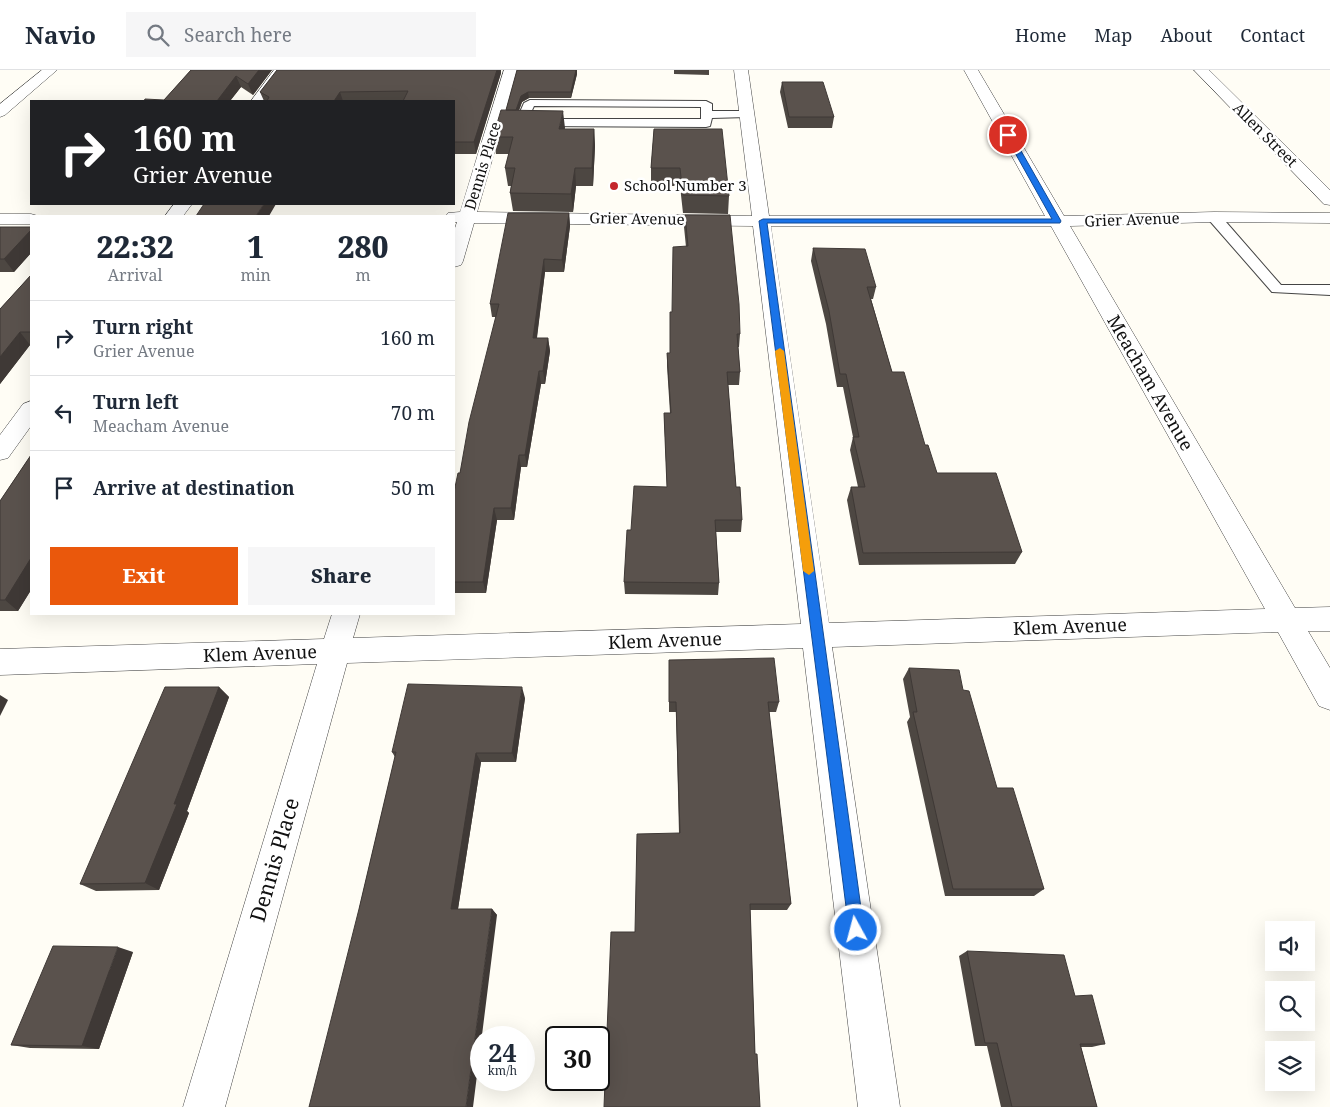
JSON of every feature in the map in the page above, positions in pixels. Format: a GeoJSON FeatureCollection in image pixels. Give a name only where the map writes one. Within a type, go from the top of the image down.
{"type":"FeatureCollection","features":[{"type":"Feature","properties":{"kind":"street"},"geometry":{"type":"LineString","coordinates":[[0,112],[50,70]]}},
{"type":"Feature","properties":{"kind":"street"},"geometry":{"type":"LineString","coordinates":[[259,100],[281,70]]}},
{"type":"Feature","properties":{"kind":"street","name":"Dennis Place"},"geometry":{"type":"LineString","coordinates":[[455,255],[461,217],[496,121],[511,70]]}},
{"type":"Feature","properties":{"kind":"street"},"geometry":{"type":"LineString","coordinates":[[742,70],[879,1107]]}},
{"type":"Feature","properties":{"kind":"street","name":"Meacham Avenue"},"geometry":{"type":"LineString","coordinates":[[972,70],[1330,696]]}},
{"type":"Feature","properties":{"kind":"street","name":"Allen Street"},"geometry":{"type":"LineString","coordinates":[[1201,70],[1330,200]]}},
{"type":"Feature","properties":{"kind":"street","name":"Grier Avenue"},"geometry":{"type":"LineString","coordinates":[[461,217],[763,221],[1057,221],[1214,217],[1330,218]]}},
{"type":"Feature","properties":{"kind":"street"},"geometry":{"type":"LineString","coordinates":[[0,219],[30,219]]}},
{"type":"Feature","properties":{"kind":"street"},"geometry":{"type":"LineString","coordinates":[[0,452],[30,410]]}},
{"type":"Feature","properties":{"kind":"street","name":"Dennis Place"},"geometry":{"type":"LineString","coordinates":[[204,1107],[346,615]]}},
{"type":"Feature","properties":{"kind":"street","name":"Klem Avenue"},"geometry":{"type":"LineString","coordinates":[[0,662],[1330,619]]}},
{"type":"Feature","properties":{"kind":"lane"},"geometry":{"type":"LineString","coordinates":[[496,121],[522,122],[706,123],[707,115],[706,104],[530,103],[522,122]]}},
{"type":"Feature","properties":{"kind":"lane"},"geometry":{"type":"LineString","coordinates":[[707,115],[748,114]]}},
{"type":"Feature","properties":{"kind":"lane"},"geometry":{"type":"LineString","coordinates":[[1214,217],[1277,289],[1330,290]]}},
{"type":"Feature","properties":{"kind":"building"},"geometry":{"type":"Polygon","coordinates":[[[191,70],[259,70],[248,84],[236,76],[218,100],[164,100],[191,70]]]}},
{"type":"Feature","properties":{"kind":"building"},"geometry":{"type":"Polygon","coordinates":[[[277,70],[497,70],[474,142],[455,142],[455,100],[404,100],[408,91],[340,92],[335,100],[268,100],[269,97],[260,92],[277,70]]]}},
{"type":"Feature","properties":{"kind":"building"},"geometry":{"type":"Polygon","coordinates":[[[517,70],[576,70],[571,92],[528,92],[521,96],[516,110],[506,110],[517,70]]]}},
{"type":"Feature","properties":{"kind":"building"},"geometry":{"type":"Polygon","coordinates":[[[782,82],[823,82],[834,117],[789,117],[782,82]]]}},
{"type":"Feature","properties":{"kind":"building"},"geometry":{"type":"Polygon","coordinates":[[[501,110],[563,111],[559,129],[594,129],[592,168],[575,168],[571,194],[510,193],[515,168],[505,168],[513,137],[493,137],[501,110]]]}},
{"type":"Feature","properties":{"kind":"building"},"geometry":{"type":"Polygon","coordinates":[[[654,129],[722,129],[729,196],[683,195],[680,168],[651,168],[654,129]]]}},
{"type":"Feature","properties":{"kind":"building"},"geometry":{"type":"Polygon","coordinates":[[[203,205],[263,205],[257,215],[197,215],[203,205]]]}},
{"type":"Feature","properties":{"kind":"building"},"geometry":{"type":"Polygon","coordinates":[[[508,213],[569,213],[562,260],[544,259],[533,338],[548,338],[543,371],[539,371],[525,455],[519,455],[511,508],[494,508],[483,582],[455,582],[455,487],[458,473],[460,473],[469,422],[499,304],[490,304],[508,213]]]}},
{"type":"Feature","properties":{"kind":"building"},"geometry":{"type":"Polygon","coordinates":[[[685,215],[730,215],[739,304],[740,334],[737,334],[740,372],[727,372],[736,487],[740,487],[742,520],[715,520],[719,583],[624,582],[627,530],[631,530],[634,486],[667,487],[664,413],[671,413],[667,353],[670,353],[673,247],[688,246],[685,215]]]}},
{"type":"Feature","properties":{"kind":"building"},"geometry":{"type":"Polygon","coordinates":[[[0,227],[30,227],[30,231],[4,259],[0,259],[0,227]]]}},
{"type":"Feature","properties":{"kind":"building"},"geometry":{"type":"Polygon","coordinates":[[[813,248],[865,249],[876,287],[867,287],[892,372],[904,372],[925,445],[928,445],[937,473],[996,473],[1022,552],[863,553],[851,487],[865,487],[853,437],[859,437],[846,374],[840,374],[829,311],[813,248]]]}},
{"type":"Feature","properties":{"kind":"building"},"geometry":{"type":"Polygon","coordinates":[[[30,276],[30,332],[20,332],[0,357],[0,309],[30,276]]]}},
{"type":"Feature","properties":{"kind":"building"},"geometry":{"type":"Polygon","coordinates":[[[30,456],[30,560],[5,600],[0,600],[0,501],[30,456]]]}},
{"type":"Feature","properties":{"kind":"building"},"geometry":{"type":"Polygon","coordinates":[[[774,658],[779,702],[768,702],[791,904],[750,904],[755,1054],[757,1054],[760,1107],[604,1107],[605,1091],[610,1091],[610,1026],[607,1026],[611,932],[635,932],[637,834],[680,833],[676,702],[669,702],[669,660],[774,658]]]}},
{"type":"Feature","properties":{"kind":"building"},"geometry":{"type":"Polygon","coordinates":[[[909,668],[959,670],[963,690],[969,691],[997,788],[1013,788],[1044,889],[953,889],[913,712],[917,712],[909,668]]]}},
{"type":"Feature","properties":{"kind":"building"},"geometry":{"type":"Polygon","coordinates":[[[408,684],[522,687],[512,753],[476,753],[451,909],[492,909],[477,1026],[470,1026],[470,1077],[466,1107],[309,1107],[396,752],[392,752],[408,684]]]}},
{"type":"Feature","properties":{"kind":"building"},"geometry":{"type":"Polygon","coordinates":[[[165,687],[219,687],[174,804],[177,804],[145,883],[80,884],[165,687]]]}},
{"type":"Feature","properties":{"kind":"building"},"geometry":{"type":"Polygon","coordinates":[[[53,946],[118,947],[82,1046],[11,1045],[53,946]]]}},
{"type":"Feature","properties":{"kind":"building"},"geometry":{"type":"Polygon","coordinates":[[[967,951],[1064,955],[1075,996],[1092,995],[1105,1044],[1080,1044],[1097,1107],[1012,1107],[997,1043],[985,1043],[967,951]]]}},
{"type":"Feature","properties":{"kind":"slow traffic"},"geometry":{"type":"LineString","coordinates":[[780,351],[809,571]]}},
{"type":"Feature","properties":{"kind":"place","name":"School Number 3"},"geometry":{"type":"Point","coordinates":[614,186]}},
{"type":"Feature","properties":{"kind":"route"},"geometry":{"type":"LineString","coordinates":[[856,930],[763,221],[1057,221],[1008,135]]}}]}
